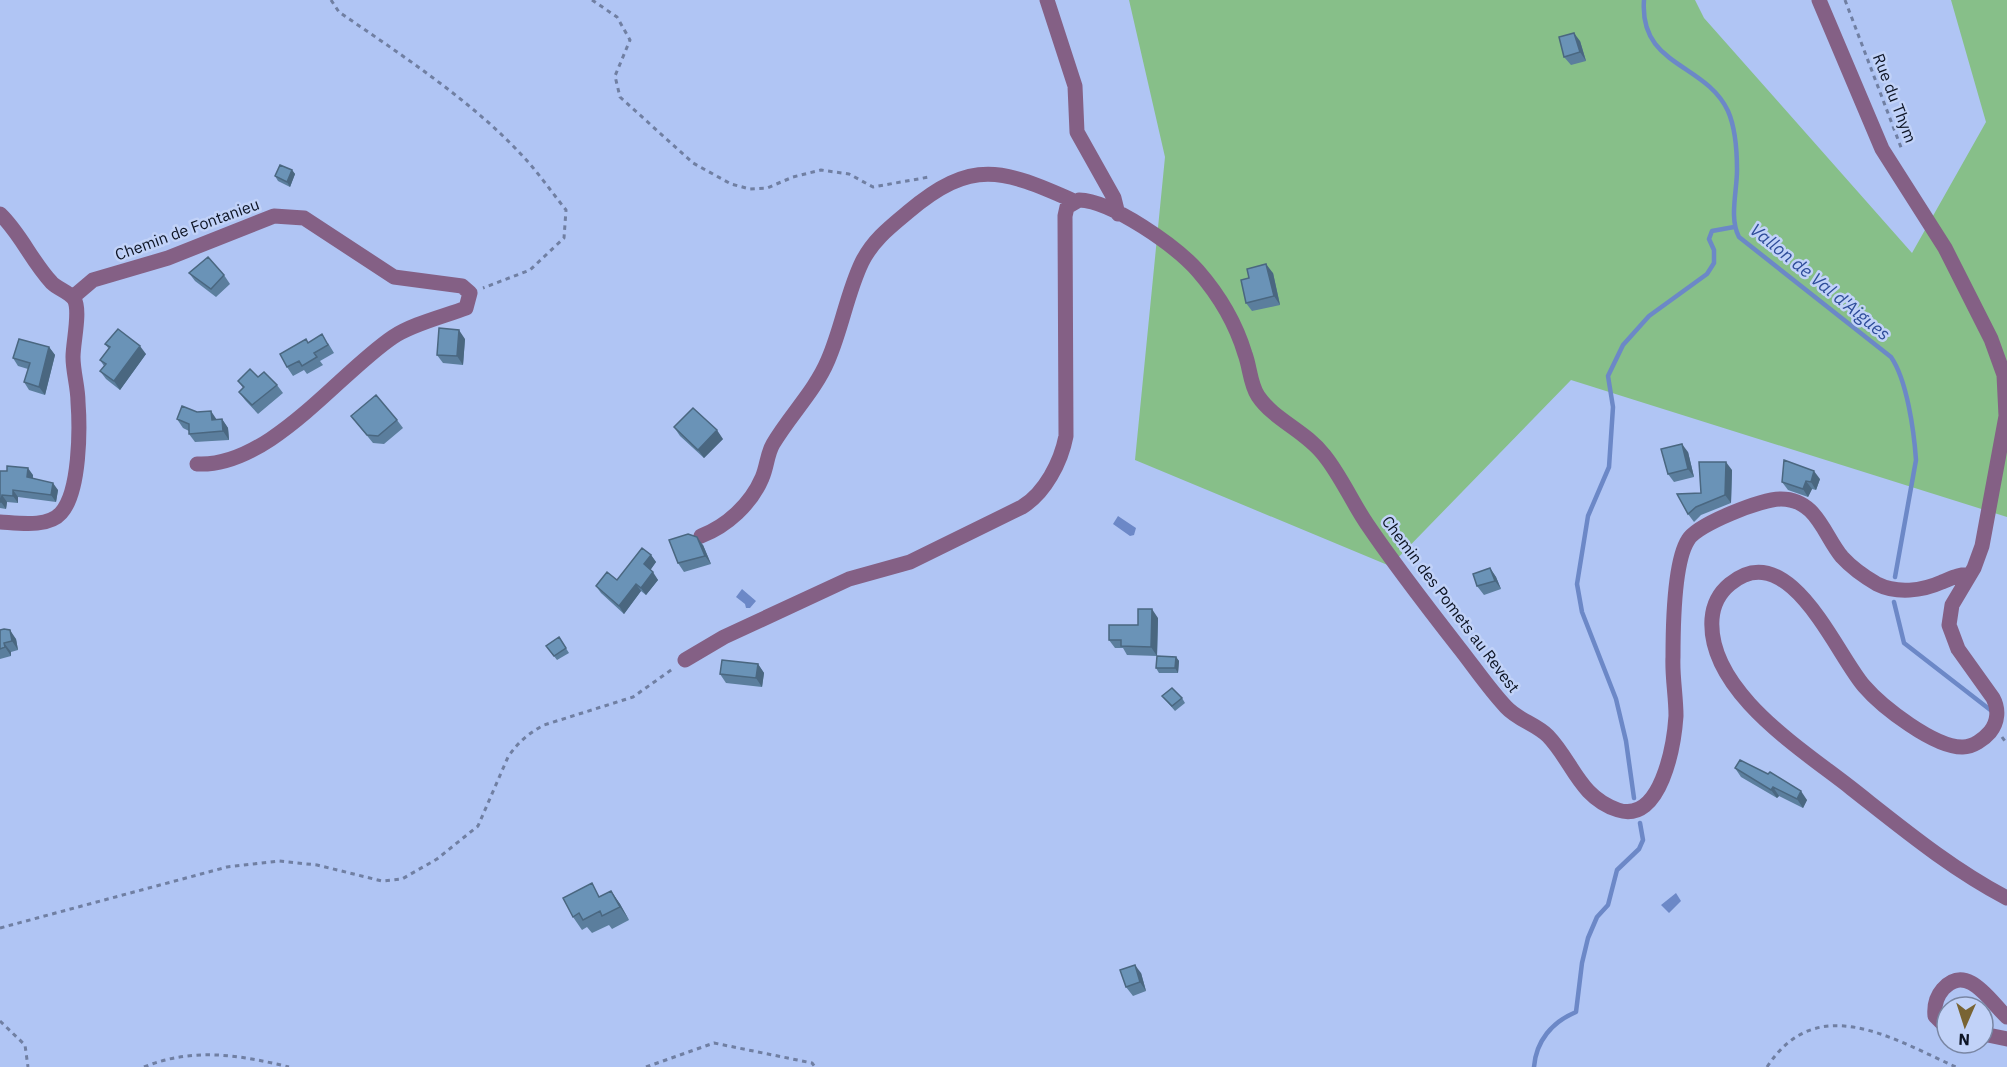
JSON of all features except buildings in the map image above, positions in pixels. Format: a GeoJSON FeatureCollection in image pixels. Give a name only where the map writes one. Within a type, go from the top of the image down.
{"type":"FeatureCollection","features":[{"type":"Feature","properties":{"kind":"street"},"geometry":{"type":"LineString","coordinates":[[1047,0],[1075,86],[1077,132],[1114,198],[1118,214]]}},
{"type":"Feature","properties":{"kind":"street"},"geometry":{"type":"LineString","coordinates":[[1819,0],[1882,149],[1945,248],[1991,339],[2004,375],[2007,400],[2002,439],[1982,546],[1970,575],[1952,605],[1950,632],[1958,649],[1996,704],[1993,727],[1982,739],[1963,747],[1934,738],[1900,717],[1863,685],[1826,626],[1808,604],[1784,581],[1774,576],[1745,576],[1731,583],[1719,597],[1712,622],[1715,646],[1733,681],[1756,711],[1938,857],[2007,898]]}},
{"type":"Feature","properties":{"kind":"street","name":"Chemin des Pomets au Revest"},"geometry":{"type":"LineString","coordinates":[[701,536],[732,518],[762,479],[772,445],[829,360],[863,260],[885,231],[940,187],[971,175],[1004,176],[1040,186],[1074,201],[1085,200],[1118,214],[1161,241],[1197,270],[1218,298],[1232,323],[1245,353],[1258,397],[1305,435],[1324,454],[1369,526],[1428,610],[1500,700],[1515,715],[1548,736],[1582,785],[1612,807],[1628,813],[1643,807],[1655,794],[1664,774],[1676,720],[1673,656],[1679,576],[1686,545],[1696,531],[1750,507],[1786,499],[1801,505],[1826,528],[1844,560],[1882,586],[1912,590],[1959,575],[1970,575]]}},
{"type":"Feature","properties":{"kind":"street"},"geometry":{"type":"LineString","coordinates":[[685,660],[724,637],[849,579],[910,562],[1022,507],[1039,495],[1061,453],[1066,436],[1065,216],[1067,207],[1074,201]]}},
{"type":"Feature","properties":{"kind":"street"},"geometry":{"type":"LineString","coordinates":[[0,214],[10,224],[53,285],[73,297],[78,310],[74,331],[73,360],[78,401],[78,444],[71,495],[60,514],[42,523],[0,522]]}},
{"type":"Feature","properties":{"kind":"street","name":"Chemin de Fontanieu"},"geometry":{"type":"LineString","coordinates":[[73,297],[93,280],[168,258],[274,216],[304,218],[394,277],[462,286],[470,293]]}},
{"type":"Feature","properties":{"kind":"street"},"geometry":{"type":"LineString","coordinates":[[197,464],[214,465],[236,459],[287,426],[321,400],[364,359],[396,335],[466,308],[470,293]]}},
{"type":"Feature","properties":{"kind":"street"},"geometry":{"type":"LineString","coordinates":[[1939,995],[1942,990],[1956,982],[1972,983],[1981,987],[1988,995]]}},
{"type":"Feature","properties":{"kind":"street"},"geometry":{"type":"LineString","coordinates":[[1995,1003],[2007,1017]]}},
{"type":"Feature","properties":{"kind":"path"},"geometry":{"type":"LineString","coordinates":[[331,0],[339,12],[426,71],[484,122],[528,162],[566,210],[564,238],[530,270],[470,293]]}},
{"type":"Feature","properties":{"kind":"path"},"geometry":{"type":"LineString","coordinates":[[592,0],[617,17],[630,40],[615,76],[620,97],[693,163],[731,184],[750,189],[767,188],[793,177],[821,170],[849,174],[873,187],[932,176]]}},
{"type":"Feature","properties":{"kind":"path","name":"Rue du Thym"},"geometry":{"type":"LineString","coordinates":[[1845,0],[1904,156]]}},
{"type":"Feature","properties":{"kind":"path"},"geometry":{"type":"LineString","coordinates":[[0,928],[227,867],[265,861],[317,865],[382,881],[402,879],[437,859],[478,826],[514,747],[532,732],[544,725],[633,697],[685,660]]}},
{"type":"Feature","properties":{"kind":"path"},"geometry":{"type":"LineString","coordinates":[[0,1021],[25,1045],[28,1067]]}},
{"type":"Feature","properties":{"kind":"path"},"geometry":{"type":"LineString","coordinates":[[1767,1067],[1774,1056],[1797,1036],[1826,1024],[1869,1028],[1956,1067]]}},
{"type":"Feature","properties":{"kind":"path"},"geometry":{"type":"LineString","coordinates":[[646,1067],[714,1043],[812,1063],[815,1067]]}},
{"type":"Feature","properties":{"kind":"path"},"geometry":{"type":"LineString","coordinates":[[144,1067],[194,1053],[247,1056],[289,1067]]}},
{"type":"Feature","properties":{"kind":"green space"},"geometry":{"type":"Polygon","coordinates":[[[1129,0],[1695,0],[1704,18],[1912,253],[1986,122],[1951,0],[2007,0],[2007,517],[1571,380],[1390,566],[1135,460],[1165,157],[1129,0]]]}},
{"type":"Feature","properties":{"kind":"water"},"geometry":{"type":"Polygon","coordinates":[[[1118,516],[1136,528],[1134,535],[1130,536],[1113,524],[1118,516]]]}},
{"type":"Feature","properties":{"kind":"water"},"geometry":{"type":"Polygon","coordinates":[[[742,589],[756,601],[750,608],[746,608],[745,604],[736,597],[742,589]]]}},
{"type":"Feature","properties":{"kind":"water"},"geometry":{"type":"Polygon","coordinates":[[[1676,893],[1681,901],[1669,913],[1661,905],[1676,893]]]}},
{"type":"Feature","properties":{"kind":"waterway","name":"Vallon de Val d'Aigues"},"geometry":{"type":"LineString","coordinates":[[1644,0],[1645,22],[1652,39],[1662,52],[1718,95],[1728,111],[1736,148],[1734,222],[1739,237],[1891,357],[1897,367],[1909,406],[1916,460],[1895,577]]}},
{"type":"Feature","properties":{"kind":"waterway"},"geometry":{"type":"LineString","coordinates":[[1634,798],[1626,741],[1616,699],[1582,612],[1577,584],[1588,516],[1609,467],[1613,407],[1608,376],[1623,345],[1649,316],[1707,274],[1714,263],[1714,250],[1709,239],[1712,231],[1734,227]]}},
{"type":"Feature","properties":{"kind":"waterway","name":"Vallon de Val d'Aigues"},"geometry":{"type":"LineString","coordinates":[[1894,602],[1904,643],[1993,712]]}},
{"type":"Feature","properties":{"kind":"waterway"},"geometry":{"type":"LineString","coordinates":[[1534,1067],[1538,1049],[1547,1034],[1560,1021],[1576,1012],[1582,963],[1588,938],[1597,917],[1608,905],[1617,870],[1639,849],[1643,840],[1640,823]]}}]}
